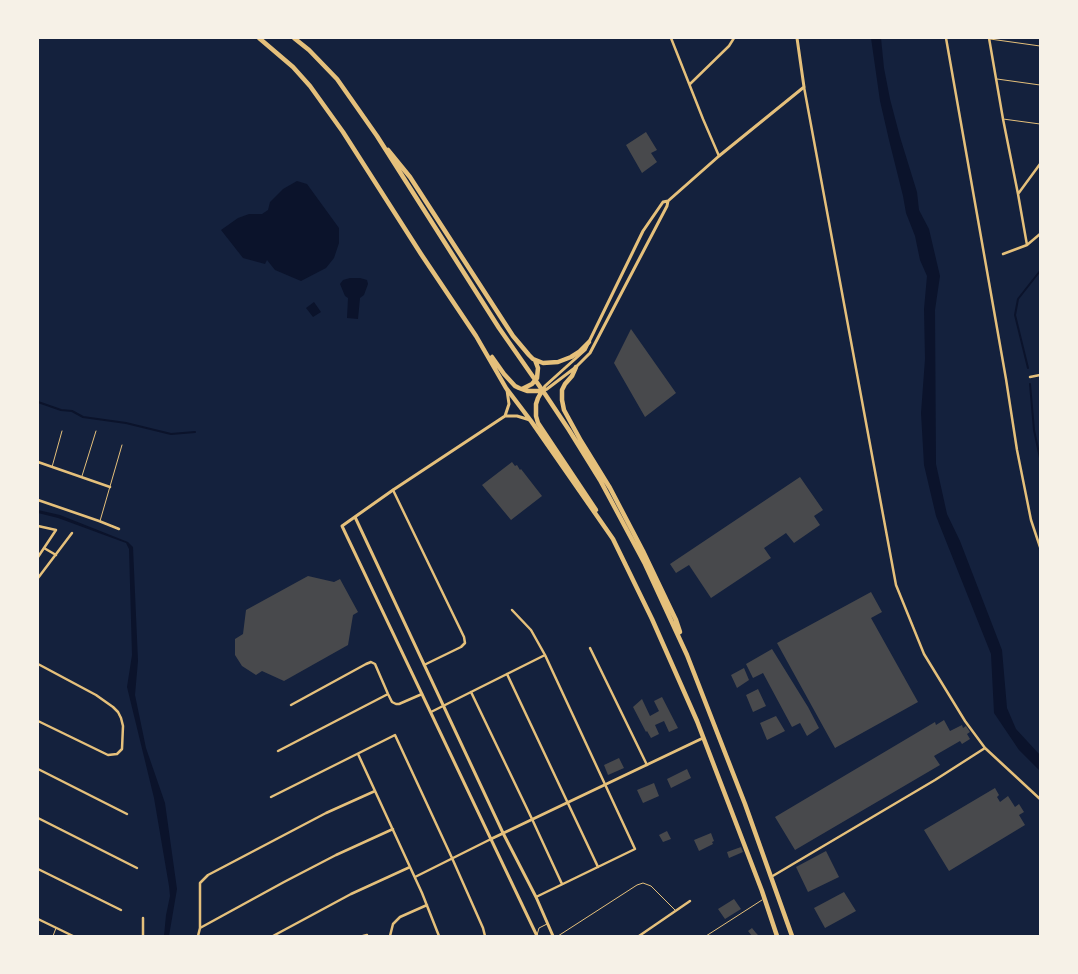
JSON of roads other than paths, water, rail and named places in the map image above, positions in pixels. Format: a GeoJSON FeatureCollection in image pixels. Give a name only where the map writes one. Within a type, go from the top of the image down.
{"type":"FeatureCollection","features":[{"type":"Feature","properties":{"kind":"highway"},"geometry":{"type":"LineString","coordinates":[[259,38],[293,67],[343,132],[421,254],[504,374],[518,388],[542,391]]}},
{"type":"Feature","properties":{"kind":"highway"},"geometry":{"type":"LineString","coordinates":[[294,38],[309,50],[337,80],[377,136],[499,328],[569,430],[600,480],[645,564],[687,655],[745,804],[792,936]]}},
{"type":"Feature","properties":{"kind":"highway"},"geometry":{"type":"LineString","coordinates":[[377,136],[415,184],[528,355],[543,363],[564,361],[579,352],[589,342]]}},
{"type":"Feature","properties":{"kind":"highway"},"geometry":{"type":"LineString","coordinates":[[476,336],[506,388],[613,539],[652,619],[704,738],[777,935]]}},
{"type":"Feature","properties":{"kind":"highway"},"geometry":{"type":"LineString","coordinates":[[518,388],[528,387],[536,380],[538,366],[535,360]]}},
{"type":"Feature","properties":{"kind":"highway"},"geometry":{"type":"LineString","coordinates":[[576,367],[562,390],[564,410],[610,488],[643,551],[676,620],[687,655]]}},
{"type":"Feature","properties":{"kind":"highway"},"geometry":{"type":"LineString","coordinates":[[542,391],[538,396],[536,404],[538,423],[587,495],[602,523]]}},
{"type":"Feature","properties":{"kind":"street"},"geometry":{"type":"LineString","coordinates":[[672,38],[719,156]]}},
{"type":"Feature","properties":{"kind":"street"},"geometry":{"type":"LineString","coordinates":[[690,84],[729,46],[734,38]]}},
{"type":"Feature","properties":{"kind":"street"},"geometry":{"type":"LineString","coordinates":[[797,38],[804,87],[896,585],[924,654],[965,721],[985,748],[1040,799]]}},
{"type":"Feature","properties":{"kind":"street"},"geometry":{"type":"LineString","coordinates":[[946,38],[1017,450],[1031,520],[1040,547]]}},
{"type":"Feature","properties":{"kind":"street"},"geometry":{"type":"LineString","coordinates":[[989,38],[1002,119],[1027,245]]}},
{"type":"Feature","properties":{"kind":"street"},"geometry":{"type":"LineString","coordinates":[[542,391],[545,386],[585,350],[644,232],[663,202],[668,201],[719,156],[804,87]]}},
{"type":"Feature","properties":{"kind":"street"},"geometry":{"type":"LineString","coordinates":[[1018,194],[1040,164]]}},
{"type":"Feature","properties":{"kind":"street"},"geometry":{"type":"LineString","coordinates":[[542,391],[576,367],[590,353],[668,201]]}},
{"type":"Feature","properties":{"kind":"street"},"geometry":{"type":"LineString","coordinates":[[1003,254],[1027,245],[1040,234]]}},
{"type":"Feature","properties":{"kind":"street"},"geometry":{"type":"LineString","coordinates":[[1030,377],[1040,375]]}},
{"type":"Feature","properties":{"kind":"street"},"geometry":{"type":"LineString","coordinates":[[505,416],[509,404],[506,388]]}},
{"type":"Feature","properties":{"kind":"street"},"geometry":{"type":"LineString","coordinates":[[531,421],[517,416],[505,416],[342,526],[537,936]]}},
{"type":"Feature","properties":{"kind":"street"},"geometry":{"type":"LineString","coordinates":[[38,462],[110,488]]}},
{"type":"Feature","properties":{"kind":"street"},"geometry":{"type":"LineString","coordinates":[[393,490],[464,637],[465,643],[461,647],[424,665]]}},
{"type":"Feature","properties":{"kind":"street"},"geometry":{"type":"LineString","coordinates":[[38,500],[119,529]]}},
{"type":"Feature","properties":{"kind":"street"},"geometry":{"type":"LineString","coordinates":[[355,517],[503,833],[536,896],[554,936]]}},
{"type":"Feature","properties":{"kind":"street"},"geometry":{"type":"LineString","coordinates":[[38,526],[56,530],[38,557]]}},
{"type":"Feature","properties":{"kind":"street"},"geometry":{"type":"LineString","coordinates":[[38,578],[72,534]]}},
{"type":"Feature","properties":{"kind":"street"},"geometry":{"type":"LineString","coordinates":[[44,548],[56,554]]}},
{"type":"Feature","properties":{"kind":"street"},"geometry":{"type":"LineString","coordinates":[[512,610],[531,630],[545,656],[635,849],[536,896]]}},
{"type":"Feature","properties":{"kind":"street"},"geometry":{"type":"LineString","coordinates":[[590,648],[647,765]]}},
{"type":"Feature","properties":{"kind":"street"},"geometry":{"type":"LineString","coordinates":[[431,712],[545,656]]}},
{"type":"Feature","properties":{"kind":"street"},"geometry":{"type":"LineString","coordinates":[[290,706],[371,662],[375,664],[392,702],[400,704],[422,694]]}},
{"type":"Feature","properties":{"kind":"street"},"geometry":{"type":"LineString","coordinates":[[38,664],[96,695],[118,712],[123,726],[122,749],[118,754],[108,755],[38,721]]}},
{"type":"Feature","properties":{"kind":"street"},"geometry":{"type":"LineString","coordinates":[[507,674],[598,867]]}},
{"type":"Feature","properties":{"kind":"street"},"geometry":{"type":"LineString","coordinates":[[471,692],[562,884]]}},
{"type":"Feature","properties":{"kind":"street"},"geometry":{"type":"LineString","coordinates":[[278,751],[388,694]]}},
{"type":"Feature","properties":{"kind":"street"},"geometry":{"type":"LineString","coordinates":[[272,797],[395,735],[452,858],[485,936]]}},
{"type":"Feature","properties":{"kind":"street"},"geometry":{"type":"LineString","coordinates":[[415,878],[503,833],[704,738]]}},
{"type":"Feature","properties":{"kind":"street"},"geometry":{"type":"LineString","coordinates":[[771,877],[985,748]]}},
{"type":"Feature","properties":{"kind":"street"},"geometry":{"type":"LineString","coordinates":[[358,754],[410,866],[439,936]]}},
{"type":"Feature","properties":{"kind":"street"},"geometry":{"type":"LineString","coordinates":[[38,769],[127,814]]}},
{"type":"Feature","properties":{"kind":"street"},"geometry":{"type":"LineString","coordinates":[[198,936],[200,928],[200,883],[208,875],[326,813],[375,790]]}},
{"type":"Feature","properties":{"kind":"street"},"geometry":{"type":"LineString","coordinates":[[38,818],[137,868]]}},
{"type":"Feature","properties":{"kind":"street"},"geometry":{"type":"LineString","coordinates":[[200,928],[344,851],[393,829]]}},
{"type":"Feature","properties":{"kind":"street"},"geometry":{"type":"LineString","coordinates":[[273,936],[281,935],[351,894],[410,866]]}},
{"type":"Feature","properties":{"kind":"street"},"geometry":{"type":"LineString","coordinates":[[38,869],[121,910]]}},
{"type":"Feature","properties":{"kind":"street"},"geometry":{"type":"LineString","coordinates":[[639,936],[690,901]]}},
{"type":"Feature","properties":{"kind":"street"},"geometry":{"type":"LineString","coordinates":[[390,936],[393,924],[400,917],[427,905]]}},
{"type":"Feature","properties":{"kind":"street"},"geometry":{"type":"LineString","coordinates":[[142,918],[143,936]]}},
{"type":"Feature","properties":{"kind":"street"},"geometry":{"type":"LineString","coordinates":[[38,919],[73,936]]}},
{"type":"Feature","properties":{"kind":"lane"},"geometry":{"type":"LineString","coordinates":[[989,38],[1040,46]]}},
{"type":"Feature","properties":{"kind":"lane"},"geometry":{"type":"LineString","coordinates":[[996,79],[1040,85]]}},
{"type":"Feature","properties":{"kind":"lane"},"geometry":{"type":"LineString","coordinates":[[1002,119],[1040,124]]}},
{"type":"Feature","properties":{"kind":"lane"},"geometry":{"type":"LineString","coordinates":[[52,467],[62,431]]}},
{"type":"Feature","properties":{"kind":"lane"},"geometry":{"type":"LineString","coordinates":[[82,477],[96,431]]}},
{"type":"Feature","properties":{"kind":"lane"},"geometry":{"type":"LineString","coordinates":[[99,521],[122,445]]}},
{"type":"Feature","properties":{"kind":"lane"},"geometry":{"type":"LineString","coordinates":[[558,936],[643,883],[650,886],[676,911]]}},
{"type":"Feature","properties":{"kind":"lane"},"geometry":{"type":"LineString","coordinates":[[706,936],[764,898]]}},
{"type":"Feature","properties":{"kind":"lane"},"geometry":{"type":"LineString","coordinates":[[537,936],[539,928],[547,924]]}},
{"type":"Feature","properties":{"kind":"lane"},"geometry":{"type":"LineString","coordinates":[[53,936],[56,928]]}},
{"type":"Feature","properties":{"kind":"lane"},"geometry":{"type":"LineString","coordinates":[[771,936],[777,935]]}},
{"type":"Feature","properties":{"kind":"water"},"geometry":{"type":"Polygon","coordinates":[[[871,38],[881,38],[890,99],[917,192],[919,210],[929,229],[940,276],[935,310],[936,464],[947,514],[960,541],[1002,650],[1007,708],[1016,729],[1040,755],[1040,771],[1019,750],[994,713],[991,654],[936,516],[924,465],[921,413],[925,359],[924,309],[927,276],[920,260],[915,236],[906,213],[880,101],[871,38]]]}},
{"type":"Feature","properties":{"kind":"water"},"geometry":{"type":"Polygon","coordinates":[[[297,181],[307,184],[339,228],[339,243],[334,258],[326,268],[301,281],[275,270],[267,260],[265,264],[243,258],[221,230],[238,218],[249,214],[262,214],[268,210],[270,202],[283,189],[297,181]]]}},
{"type":"Feature","properties":{"kind":"water"},"geometry":{"type":"Polygon","coordinates":[[[350,278],[367,280],[368,284],[364,295],[360,298],[358,319],[347,318],[348,298],[345,296],[340,284],[343,280],[350,278]]]}},
{"type":"Feature","properties":{"kind":"water"},"geometry":{"type":"Polygon","coordinates":[[[314,302],[321,312],[313,317],[306,308],[314,302]]]}},
{"type":"Feature","properties":{"kind":"water"},"geometry":{"type":"Polygon","coordinates":[[[38,510],[60,515],[128,542],[133,547],[138,661],[135,695],[146,748],[165,803],[177,889],[169,936],[164,936],[170,896],[169,886],[154,798],[127,687],[132,655],[129,549],[126,543],[58,518],[38,513],[38,510]]]}},
{"type":"Feature","properties":{"kind":"waterway"},"geometry":{"type":"LineString","coordinates":[[1028,368],[1015,315],[1018,299],[1040,271]]}},
{"type":"Feature","properties":{"kind":"waterway"},"geometry":{"type":"LineString","coordinates":[[1030,384],[1034,430],[1040,458]]}},
{"type":"Feature","properties":{"kind":"waterway"},"geometry":{"type":"LineString","coordinates":[[38,402],[61,410],[72,411],[83,417],[126,423],[171,434],[195,432]]}}]}
